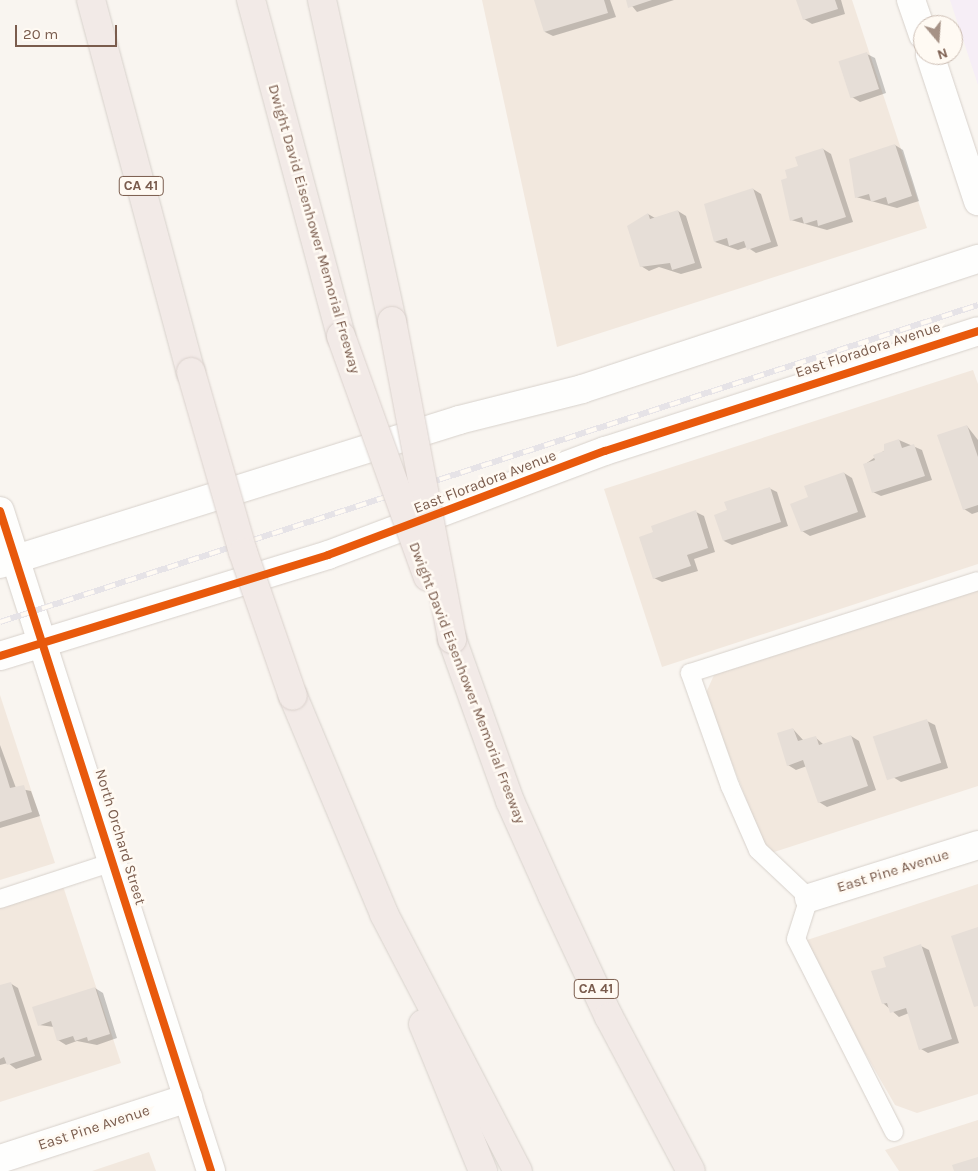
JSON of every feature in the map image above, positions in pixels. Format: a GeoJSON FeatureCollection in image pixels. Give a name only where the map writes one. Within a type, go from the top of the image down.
{"type":"FeatureCollection","features":[{"type":"Feature","properties":{"kind":"highway"},"geometry":{"type":"LineString","coordinates":[[75,0],[141,188]]}},
{"type":"Feature","properties":{"kind":"highway","name":"CA 41"},"geometry":{"type":"LineString","coordinates":[[91,0],[191,372],[244,552],[293,696],[384,914],[518,1171]]}},
{"type":"Feature","properties":{"kind":"highway","name":"Dwight David Eisenhower Memorial Freeway"},"geometry":{"type":"LineString","coordinates":[[251,0],[341,336],[510,802],[609,1017],[692,1171]]}},
{"type":"Feature","properties":{"kind":"highway"},"geometry":{"type":"LineString","coordinates":[[322,0],[392,321],[452,639]]}},
{"type":"Feature","properties":{"kind":"highway"},"geometry":{"type":"LineString","coordinates":[[384,914],[443,1080],[483,1171]]}},
{"type":"Feature","properties":{"kind":"street"},"geometry":{"type":"LineString","coordinates":[[912,0],[917,15]]}},
{"type":"Feature","properties":{"kind":"street"},"geometry":{"type":"LineString","coordinates":[[934,65],[976,185]]}},
{"type":"Feature","properties":{"kind":"street"},"geometry":{"type":"LineString","coordinates":[[8,562],[459,420],[582,389],[978,259]]}},
{"type":"Feature","properties":{"kind":"street","name":"East Floradora Avenue"},"geometry":{"type":"LineString","coordinates":[[0,656],[328,555],[605,451],[978,331]]}},
{"type":"Feature","properties":{"kind":"street","name":"North Orchard Street"},"geometry":{"type":"LineString","coordinates":[[0,511],[8,562],[44,643],[211,1171]]}},
{"type":"Feature","properties":{"kind":"street","name":"East Pine Avenue"},"geometry":{"type":"LineString","coordinates":[[809,898],[978,845]]}},
{"type":"Feature","properties":{"kind":"street","name":"East Pine Avenue"},"geometry":{"type":"LineString","coordinates":[[0,1158],[188,1098]]}},
{"type":"Feature","properties":{"kind":"lane"},"geometry":{"type":"LineString","coordinates":[[894,1132],[796,939],[809,898],[758,850],[730,786],[690,673],[978,581]]}},
{"type":"Feature","properties":{"kind":"lane"},"geometry":{"type":"LineString","coordinates":[[0,899],[113,862]]}},
{"type":"Feature","properties":{"kind":"shaded area"},"geometry":{"type":"Polygon","coordinates":[[[482,0],[852,0],[927,228],[557,347],[482,0]]]}},
{"type":"Feature","properties":{"kind":"shaded area"},"geometry":{"type":"Polygon","coordinates":[[[950,0],[978,0],[978,85],[963,39],[963,15],[955,15],[950,0]]]}},
{"type":"Feature","properties":{"kind":"shaded area"},"geometry":{"type":"Polygon","coordinates":[[[973,370],[978,384],[978,564],[662,667],[604,489],[973,370]]]}},
{"type":"Feature","properties":{"kind":"shaded area"},"geometry":{"type":"Polygon","coordinates":[[[978,590],[978,786],[768,854],[705,695],[714,675],[978,590]]]}},
{"type":"Feature","properties":{"kind":"shaded area"},"geometry":{"type":"Polygon","coordinates":[[[0,695],[55,863],[0,880],[0,695]]]}},
{"type":"Feature","properties":{"kind":"shaded area"},"geometry":{"type":"Polygon","coordinates":[[[978,884],[978,1094],[917,1113],[895,1105],[801,942],[978,884]]]}},
{"type":"Feature","properties":{"kind":"shaded area"},"geometry":{"type":"Polygon","coordinates":[[[63,886],[121,1063],[0,1102],[0,906],[63,886]]]}},
{"type":"Feature","properties":{"kind":"shaded area"},"geometry":{"type":"Polygon","coordinates":[[[978,1120],[978,1171],[899,1171],[885,1150],[978,1120]]]}},
{"type":"Feature","properties":{"kind":"shaded area"},"geometry":{"type":"Polygon","coordinates":[[[149,1152],[156,1171],[92,1171],[149,1152]]]}},
{"type":"Feature","properties":{"kind":"building"},"geometry":{"type":"Polygon","coordinates":[[[534,0],[604,0],[608,13],[544,32],[534,0]]]}},
{"type":"Feature","properties":{"kind":"building"},"geometry":{"type":"Polygon","coordinates":[[[626,0],[652,0],[628,8],[626,0]]]}},
{"type":"Feature","properties":{"kind":"building"},"geometry":{"type":"Polygon","coordinates":[[[796,0],[835,0],[838,9],[803,20],[796,0]]]}},
{"type":"Feature","properties":{"kind":"building"},"geometry":{"type":"Polygon","coordinates":[[[867,52],[879,89],[851,98],[838,61],[867,52]]]}},
{"type":"Feature","properties":{"kind":"building"},"geometry":{"type":"Polygon","coordinates":[[[895,144],[912,196],[888,204],[886,197],[871,202],[869,194],[855,198],[849,159],[895,144]]]}},
{"type":"Feature","properties":{"kind":"building"},"geometry":{"type":"Polygon","coordinates":[[[823,148],[846,217],[818,226],[817,220],[804,224],[802,217],[790,221],[781,180],[787,178],[785,170],[798,166],[795,157],[823,148]]]}},
{"type":"Feature","properties":{"kind":"building"},"geometry":{"type":"Polygon","coordinates":[[[753,188],[771,242],[747,250],[744,241],[729,246],[727,238],[714,242],[704,204],[753,188]]]}},
{"type":"Feature","properties":{"kind":"building"},"geometry":{"type":"Polygon","coordinates":[[[678,210],[695,263],[672,270],[670,263],[640,267],[627,226],[648,213],[650,219],[678,210]]]}},
{"type":"Feature","properties":{"kind":"building"},"geometry":{"type":"Polygon","coordinates":[[[967,425],[978,457],[978,505],[963,510],[937,435],[967,425]]]}},
{"type":"Feature","properties":{"kind":"building"},"geometry":{"type":"Polygon","coordinates":[[[899,439],[902,448],[914,444],[925,476],[872,493],[863,464],[875,460],[873,455],[884,451],[884,444],[899,439]]]}},
{"type":"Feature","properties":{"kind":"building"},"geometry":{"type":"Polygon","coordinates":[[[844,472],[858,512],[801,532],[790,504],[808,497],[804,486],[844,472]]]}},
{"type":"Feature","properties":{"kind":"building"},"geometry":{"type":"Polygon","coordinates":[[[770,487],[781,522],[723,541],[714,515],[727,510],[724,502],[770,487]]]}},
{"type":"Feature","properties":{"kind":"building"},"geometry":{"type":"Polygon","coordinates":[[[696,510],[708,548],[687,555],[691,566],[653,579],[639,537],[653,532],[651,526],[696,510]]]}},
{"type":"Feature","properties":{"kind":"building"},"geometry":{"type":"Polygon","coordinates":[[[927,719],[941,763],[887,780],[873,737],[927,719]]]}},
{"type":"Feature","properties":{"kind":"building"},"geometry":{"type":"Polygon","coordinates":[[[793,728],[798,741],[816,736],[819,745],[851,735],[868,786],[818,803],[803,760],[787,766],[777,733],[793,728]]]}},
{"type":"Feature","properties":{"kind":"building"},"geometry":{"type":"Polygon","coordinates":[[[0,756],[10,788],[24,785],[32,812],[0,822],[0,756]]]}},
{"type":"Feature","properties":{"kind":"building"},"geometry":{"type":"Polygon","coordinates":[[[978,927],[978,1006],[974,1007],[951,936],[978,927]]]}},
{"type":"Feature","properties":{"kind":"building"},"geometry":{"type":"Polygon","coordinates":[[[921,944],[952,1039],[919,1050],[906,1008],[890,1013],[887,1003],[882,1004],[871,971],[886,967],[883,957],[921,944]]]}},
{"type":"Feature","properties":{"kind":"building"},"geometry":{"type":"Polygon","coordinates":[[[11,982],[35,1056],[7,1065],[4,1057],[0,1059],[0,985],[11,982]]]}},
{"type":"Feature","properties":{"kind":"building"},"geometry":{"type":"Polygon","coordinates":[[[95,987],[110,1034],[88,1041],[87,1037],[75,1041],[73,1036],[57,1041],[51,1021],[38,1026],[32,1007],[95,987]]]}},
{"type":"Feature","properties":{"kind":"building"},"geometry":{"type":"Polygon","coordinates":[[[978,1157],[978,1171],[954,1171],[952,1165],[978,1157]]]}},
{"type":"Feature","properties":{"kind":"railway"},"geometry":{"type":"LineString","coordinates":[[0,622],[978,305]]}},
{"type":"Feature","properties":{"kind":"cycle path"},"geometry":{"type":"LineString","coordinates":[[0,656],[328,555],[605,451],[978,331]]}},
{"type":"Feature","properties":{"kind":"cycle path"},"geometry":{"type":"LineString","coordinates":[[0,511],[211,1171]]}}]}
